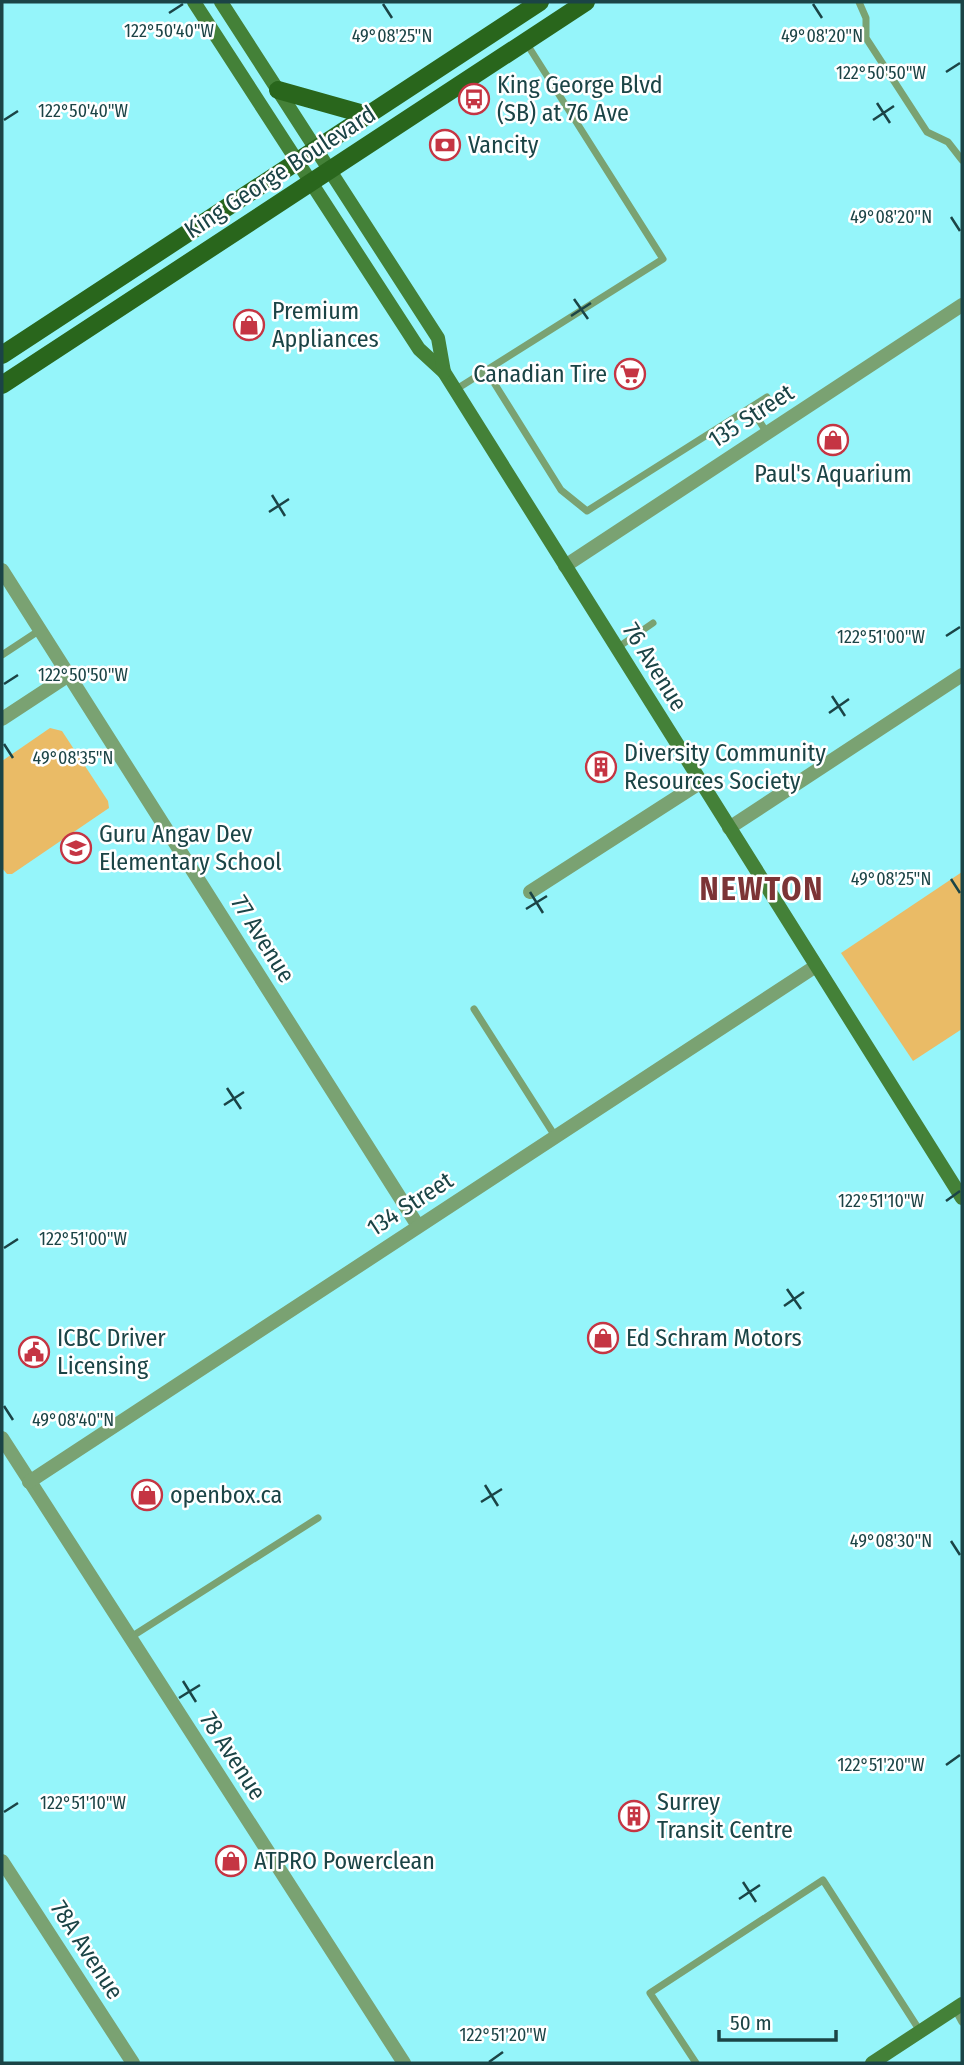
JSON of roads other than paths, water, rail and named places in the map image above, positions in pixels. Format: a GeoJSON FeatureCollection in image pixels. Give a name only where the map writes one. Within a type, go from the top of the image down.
{"type":"FeatureCollection","features":[{"type":"Feature","properties":{"kind":"main road","name":"76 Avenue"},"geometry":{"type":"LineString","coordinates":[[194,2],[419,349],[443,372],[455,390],[962,1198]]}},
{"type":"Feature","properties":{"kind":"main road","name":"76 Avenue"},"geometry":{"type":"LineString","coordinates":[[221,2],[438,338],[443,372]]}},
{"type":"Feature","properties":{"kind":"main road","name":"King George Boulevard"},"geometry":{"type":"LineString","coordinates":[[2,355],[540,2]]}},
{"type":"Feature","properties":{"kind":"main road","name":"King George Boulevard"},"geometry":{"type":"LineString","coordinates":[[2,385],[328,168],[586,2]]}},
{"type":"Feature","properties":{"kind":"main road"},"geometry":{"type":"LineString","coordinates":[[278,90],[367,115]]}},
{"type":"Feature","properties":{"kind":"main road"},"geometry":{"type":"LineString","coordinates":[[872,2063],[920,2031],[960,2012]]}},
{"type":"Feature","properties":{"kind":"street","name":"135 Street"},"geometry":{"type":"LineString","coordinates":[[565,566],[962,305]]}},
{"type":"Feature","properties":{"kind":"street","name":"77 Avenue"},"geometry":{"type":"LineString","coordinates":[[2,570],[418,1226]]}},
{"type":"Feature","properties":{"kind":"street"},"geometry":{"type":"LineString","coordinates":[[729,828],[962,675]]}},
{"type":"Feature","properties":{"kind":"street"},"geometry":{"type":"LineString","coordinates":[[2,719],[69,676]]}},
{"type":"Feature","properties":{"kind":"street"},"geometry":{"type":"LineString","coordinates":[[530,892],[701,782]]}},
{"type":"Feature","properties":{"kind":"street","name":"134 Street"},"geometry":{"type":"LineString","coordinates":[[29,1482],[816,966]]}},
{"type":"Feature","properties":{"kind":"street","name":"78 Avenue"},"geometry":{"type":"LineString","coordinates":[[4,1445],[404,2063]]}},
{"type":"Feature","properties":{"kind":"street","name":"78A Avenue"},"geometry":{"type":"LineString","coordinates":[[2,1861],[133,2063]]}},
{"type":"Feature","properties":{"kind":"lane"},"geometry":{"type":"LineString","coordinates":[[859,2],[866,18],[866,38],[927,132],[948,142],[962,160]]}},
{"type":"Feature","properties":{"kind":"lane"},"geometry":{"type":"LineString","coordinates":[[455,390],[663,259],[525,40]]}},
{"type":"Feature","properties":{"kind":"lane"},"geometry":{"type":"LineString","coordinates":[[486,370],[561,490],[587,511],[767,397]]}},
{"type":"Feature","properties":{"kind":"lane"},"geometry":{"type":"LineString","coordinates":[[751,408],[767,433]]}},
{"type":"Feature","properties":{"kind":"lane"},"geometry":{"type":"LineString","coordinates":[[617,648],[653,623]]}},
{"type":"Feature","properties":{"kind":"lane"},"geometry":{"type":"LineString","coordinates":[[2,655],[40,630]]}},
{"type":"Feature","properties":{"kind":"lane"},"geometry":{"type":"LineString","coordinates":[[474,1009],[555,1136]]}},
{"type":"Feature","properties":{"kind":"lane"},"geometry":{"type":"LineString","coordinates":[[130,1637],[318,1518]]}},
{"type":"Feature","properties":{"kind":"lane"},"geometry":{"type":"LineString","coordinates":[[695,2063],[650,1993],[823,1880],[920,2031]]}},
{"type":"Feature","properties":{"kind":"place","name":"King George Blvd (SB) at 76 Ave"},"geometry":{"type":"Point","coordinates":[474,99]}},
{"type":"Feature","properties":{"kind":"place","name":"Vancity"},"geometry":{"type":"Point","coordinates":[445,145]}},
{"type":"Feature","properties":{"kind":"place","name":"Premium Appliances"},"geometry":{"type":"Point","coordinates":[249,325]}},
{"type":"Feature","properties":{"kind":"place","name":"Canadian Tire"},"geometry":{"type":"Point","coordinates":[630,374]}},
{"type":"Feature","properties":{"kind":"place","name":"Paul's Aquarium"},"geometry":{"type":"Point","coordinates":[833,440]}},
{"type":"Feature","properties":{"kind":"place","name":"Diversity Community Resources Society"},"geometry":{"type":"Point","coordinates":[601,767]}},
{"type":"Feature","properties":{"kind":"place","name":"Guru Angav Dev Elementary School"},"geometry":{"type":"Point","coordinates":[76,848]}},
{"type":"Feature","properties":{"kind":"place","name":"Ed Schram Motors"},"geometry":{"type":"Point","coordinates":[603,1338]}},
{"type":"Feature","properties":{"kind":"place","name":"ICBC Driver Licensing"},"geometry":{"type":"Point","coordinates":[34,1352]}},
{"type":"Feature","properties":{"kind":"place","name":"openbox.ca"},"geometry":{"type":"Point","coordinates":[147,1495]}},
{"type":"Feature","properties":{"kind":"place","name":"Surrey Transit Centre"},"geometry":{"type":"Point","coordinates":[634,1816]}},
{"type":"Feature","properties":{"kind":"place","name":"ATPRO Powerclean"},"geometry":{"type":"Point","coordinates":[231,1861]}},
{"type":"Feature","properties":{"kind":"district","name":"NEWTON"},"geometry":{"type":"Point","coordinates":[762,889]}}]}
